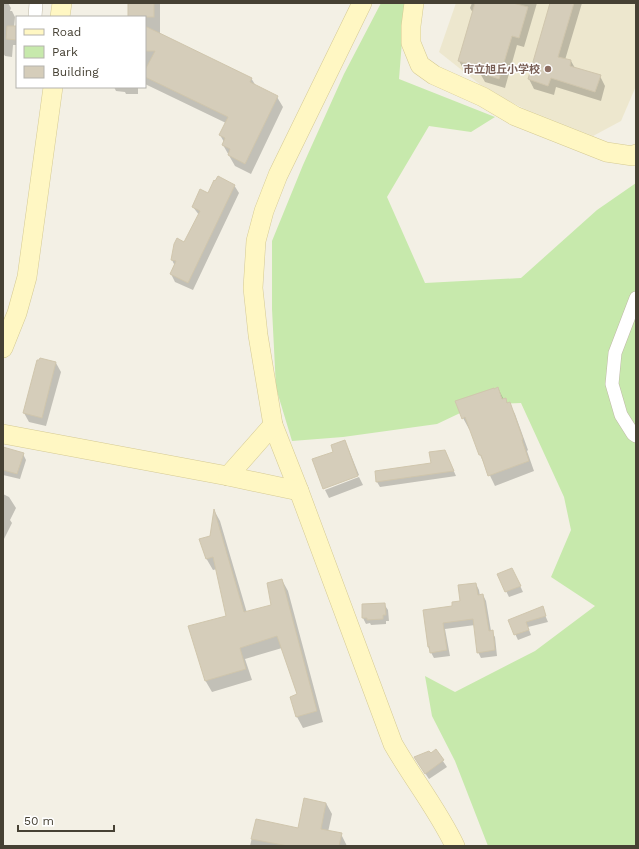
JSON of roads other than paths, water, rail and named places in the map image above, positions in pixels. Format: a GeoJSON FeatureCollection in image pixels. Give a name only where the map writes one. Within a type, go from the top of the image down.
{"type":"FeatureCollection","features":[{"type":"Feature","properties":{"kind":"street"},"geometry":{"type":"LineString","coordinates":[[35,16],[36,3]]}},
{"type":"Feature","properties":{"kind":"street"},"geometry":{"type":"LineString","coordinates":[[60,16],[62,3]]}},
{"type":"Feature","properties":{"kind":"street"},"geometry":{"type":"LineString","coordinates":[[362,3],[278,175],[264,211],[256,241],[253,288],[258,335],[273,425],[393,744],[405,766],[445,825],[455,846]]}},
{"type":"Feature","properties":{"kind":"street"},"geometry":{"type":"LineString","coordinates":[[414,3],[411,26],[411,43],[420,65],[434,75],[483,97],[515,116],[606,152],[633,156],[636,154]]}},
{"type":"Feature","properties":{"kind":"street"},"geometry":{"type":"LineString","coordinates":[[42,88],[51,108]]}},
{"type":"Feature","properties":{"kind":"street"},"geometry":{"type":"LineString","coordinates":[[3,348],[17,314],[26,277],[54,88]]}},
{"type":"Feature","properties":{"kind":"street"},"geometry":{"type":"LineString","coordinates":[[636,298],[625,323],[615,353],[612,384],[621,415],[633,434],[636,436]]}},
{"type":"Feature","properties":{"kind":"street"},"geometry":{"type":"LineString","coordinates":[[228,476],[273,425]]}},
{"type":"Feature","properties":{"kind":"street"},"geometry":{"type":"LineString","coordinates":[[3,434],[228,476],[299,491]]}},
{"type":"Feature","properties":{"kind":"place","name":"市立旭丘小学校"},"geometry":{"type":"Point","coordinates":[548,69]}}]}
